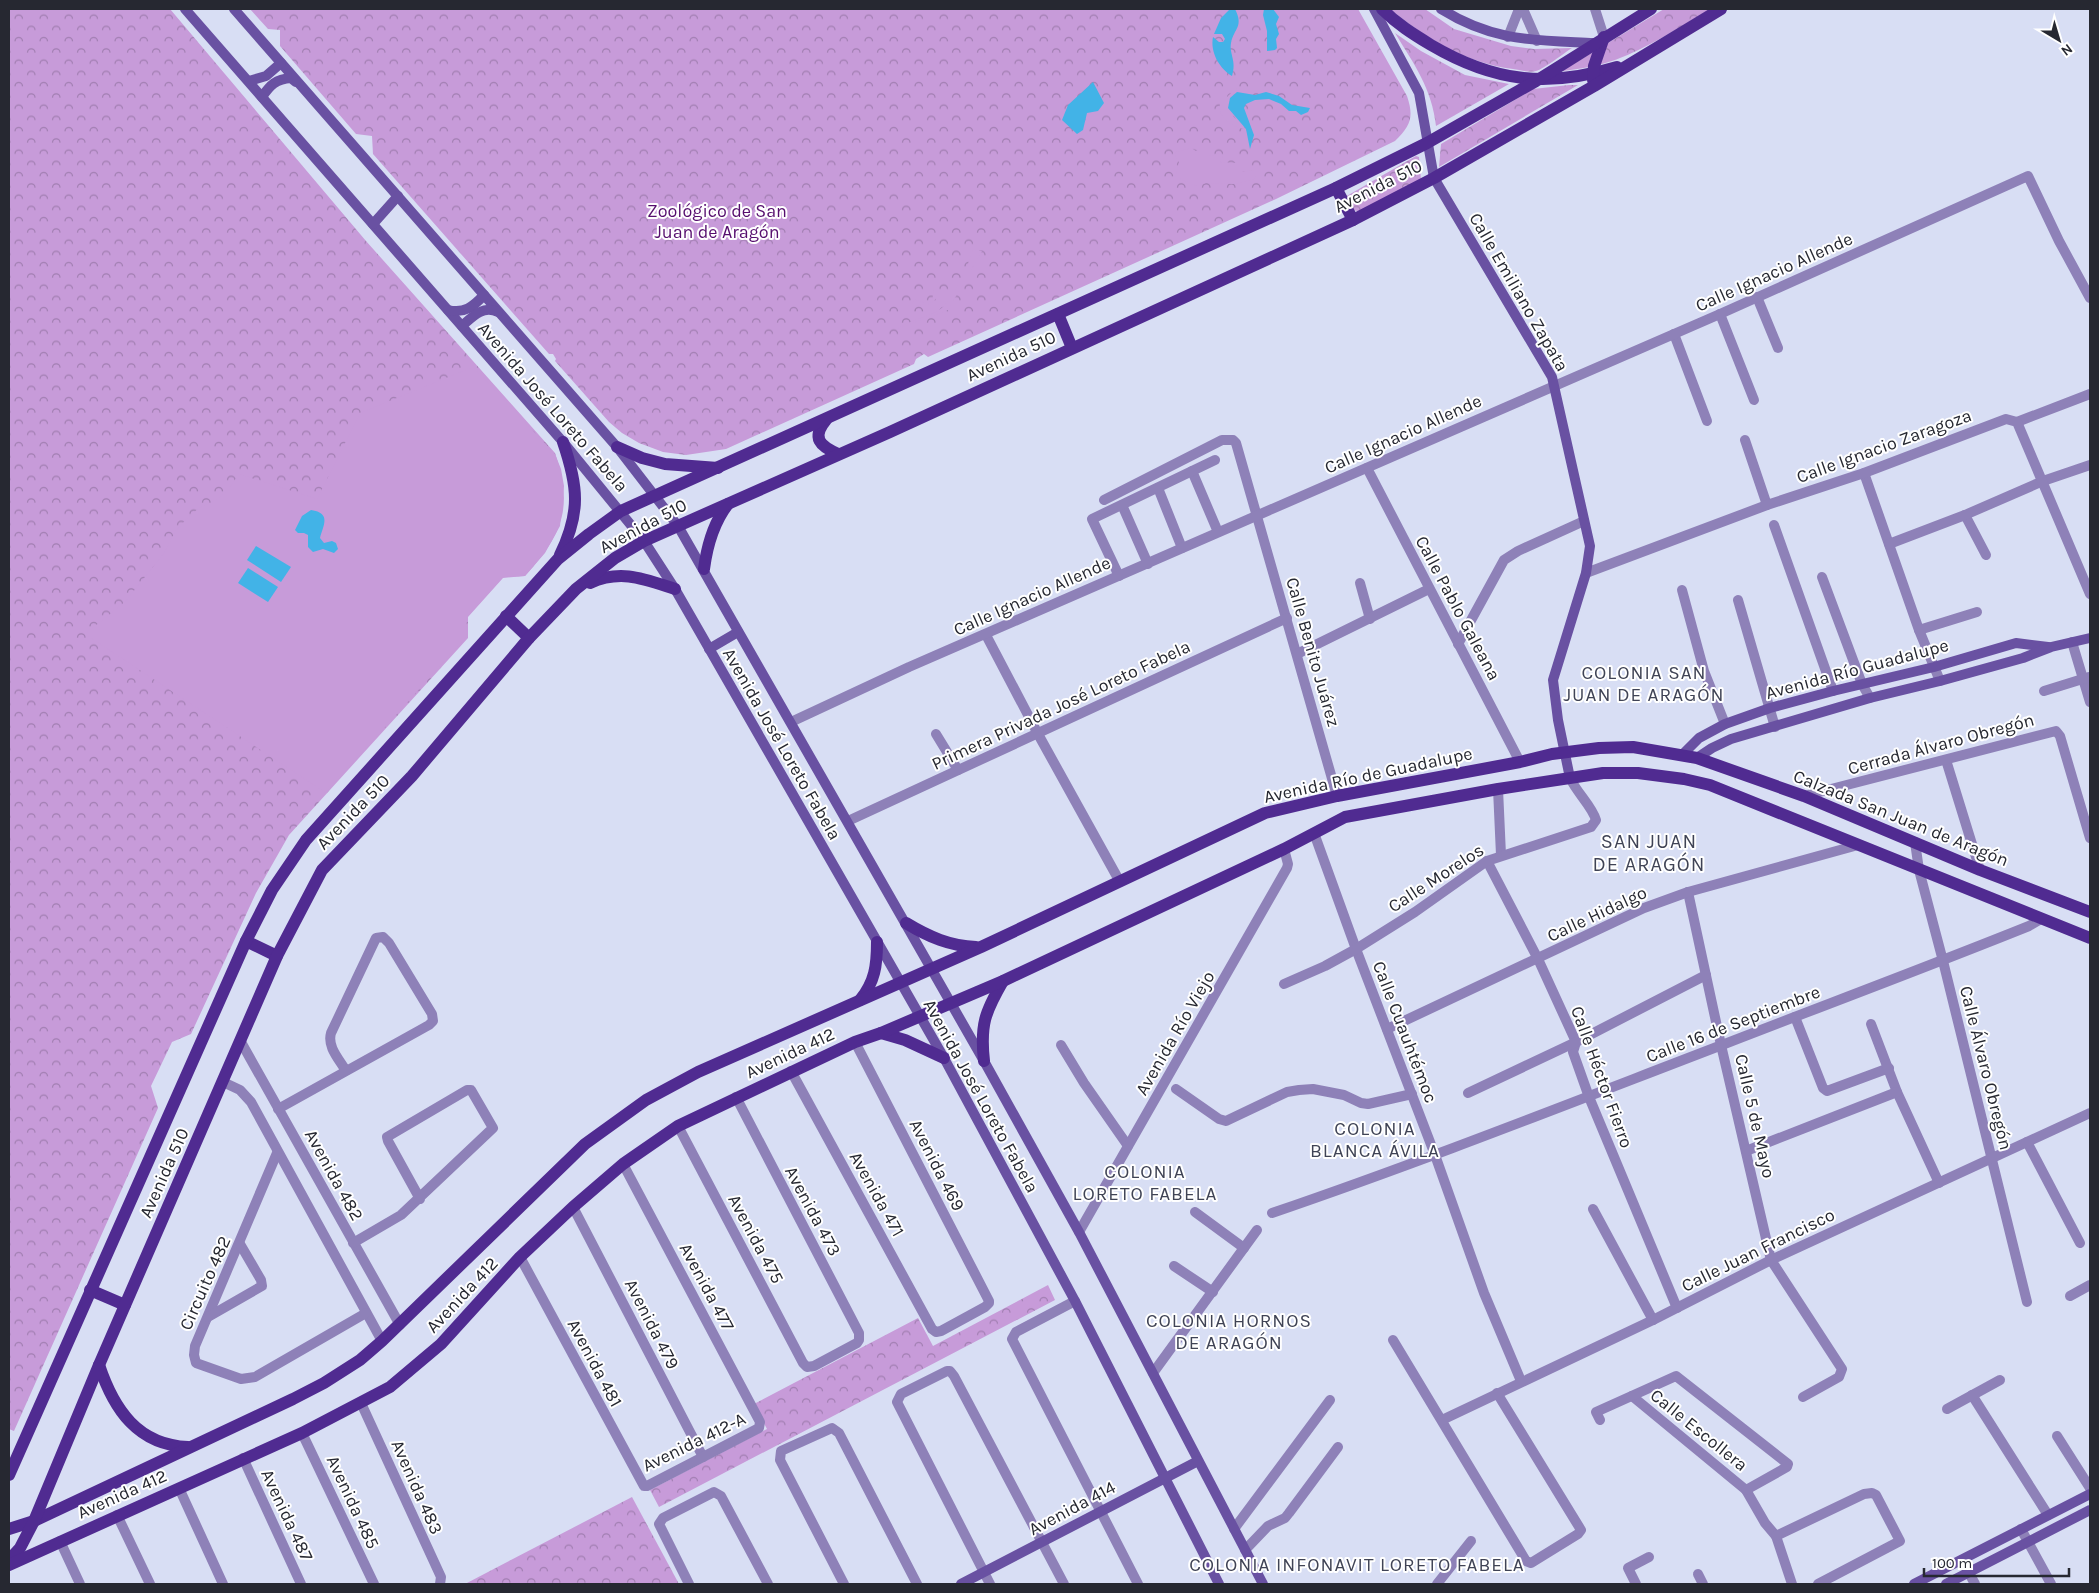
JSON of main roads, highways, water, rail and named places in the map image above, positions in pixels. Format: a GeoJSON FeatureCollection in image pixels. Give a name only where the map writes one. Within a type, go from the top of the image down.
{"type":"FeatureCollection","features":[{"type":"Feature","properties":{"kind":"main road","name":"Avenida José Loreto Fabela"},"geometry":{"type":"LineString","coordinates":[[185,9],[563,442],[644,541],[675,589],[944,1058],[1075,1301],[1219,1584]]}},
{"type":"Feature","properties":{"kind":"main road","name":"Avenida José Loreto Fabela"},"geometry":{"type":"LineString","coordinates":[[234,9],[616,447],[678,526],[952,1002],[1079,1232],[1262,1584]]}},
{"type":"Feature","properties":{"kind":"main road","name":"Calle Emiliano Zapata"},"geometry":{"type":"LineString","coordinates":[[1374,9],[1419,94],[1424,112],[1427,143],[1434,178],[1547,368],[1554,385],[1590,546],[1586,573],[1553,680],[1570,778]]}},
{"type":"Feature","properties":{"kind":"main road"},"geometry":{"type":"LineString","coordinates":[[1382,9],[1395,22],[1456,60],[1488,72],[1536,80],[1593,80],[1636,61],[1721,9]]}},
{"type":"Feature","properties":{"kind":"main road"},"geometry":{"type":"LineString","coordinates":[[1441,9],[1458,19],[1497,35],[1537,41],[1599,40],[1593,80]]}},
{"type":"Feature","properties":{"kind":"main road","name":"Avenida 510"},"geometry":{"type":"LineString","coordinates":[[9,1475],[246,941],[272,890],[306,840],[558,559],[589,534],[621,512],[1336,188],[1427,143],[1536,80],[1651,9]]}},
{"type":"Feature","properties":{"kind":"main road"},"geometry":{"type":"LineString","coordinates":[[248,81],[266,76],[281,63]]}},
{"type":"Feature","properties":{"kind":"main road"},"geometry":{"type":"LineString","coordinates":[[262,97],[269,86],[283,78],[291,78],[299,84]]}},
{"type":"Feature","properties":{"kind":"main road","name":"Avenida 510"},"geometry":{"type":"LineString","coordinates":[[9,1560],[20,1548],[34,1521],[99,1365],[277,956],[322,870],[412,776],[529,638],[576,589],[615,558],[644,541],[1352,220],[1434,178],[1593,80]]}},
{"type":"Feature","properties":{"kind":"main road"},"geometry":{"type":"LineString","coordinates":[[1336,188],[1352,220]]}},
{"type":"Feature","properties":{"kind":"main road"},"geometry":{"type":"LineString","coordinates":[[373,224],[398,196]]}},
{"type":"Feature","properties":{"kind":"main road"},"geometry":{"type":"LineString","coordinates":[[448,310],[464,311],[484,295]]}},
{"type":"Feature","properties":{"kind":"main road"},"geometry":{"type":"LineString","coordinates":[[462,326],[482,311],[490,308],[498,312]]}},
{"type":"Feature","properties":{"kind":"main road"},"geometry":{"type":"LineString","coordinates":[[1058,314],[1072,348]]}},
{"type":"Feature","properties":{"kind":"main road"},"geometry":{"type":"LineString","coordinates":[[826,420],[819,428],[819,441],[828,450],[838,454]]}},
{"type":"Feature","properties":{"kind":"main road"},"geometry":{"type":"LineString","coordinates":[[558,559],[571,532],[576,503],[571,466],[563,442]]}},
{"type":"Feature","properties":{"kind":"main road"},"geometry":{"type":"LineString","coordinates":[[616,447],[665,464],[720,468]]}},
{"type":"Feature","properties":{"kind":"main road"},"geometry":{"type":"LineString","coordinates":[[704,569],[706,553],[719,515],[730,502]]}},
{"type":"Feature","properties":{"kind":"main road"},"geometry":{"type":"LineString","coordinates":[[576,589],[604,576],[628,576],[675,589]]}},
{"type":"Feature","properties":{"kind":"main road"},"geometry":{"type":"LineString","coordinates":[[506,616],[529,638]]}},
{"type":"Feature","properties":{"kind":"main road"},"geometry":{"type":"LineString","coordinates":[[709,650],[738,632]]}},
{"type":"Feature","properties":{"kind":"main road","name":"Avenida Río Guadalupe"},"geometry":{"type":"LineString","coordinates":[[1697,758],[1731,739],[1870,698],[1940,681],[2023,658],[2052,647],[2090,638]]}},
{"type":"Feature","properties":{"kind":"main road","name":"Avenida Río Guadalupe"},"geometry":{"type":"LineString","coordinates":[[1682,755],[1699,738],[1725,724],[1770,708],[1934,667],[2016,643],[2052,647]]}},
{"type":"Feature","properties":{"kind":"main road","name":"Avenida Río de Guadalupe"},"geometry":{"type":"LineString","coordinates":[[900,983],[982,947],[1265,813],[1337,796],[1564,752],[1633,747],[1697,758]]}},
{"type":"Feature","properties":{"kind":"main road","name":"Calzada San Juan de Aragón"},"geometry":{"type":"LineString","coordinates":[[1697,758],[1804,796],[1980,870],[2090,912]]}},
{"type":"Feature","properties":{"kind":"main road","name":"Avenida Río de Guadalupe"},"geometry":{"type":"LineString","coordinates":[[919,1016],[1002,981],[1284,848],[1345,817],[1498,789],[1603,774],[1638,773],[1684,779],[1710,786],[2090,938]]}},
{"type":"Feature","properties":{"kind":"main road"},"geometry":{"type":"LineString","coordinates":[[906,923],[927,936],[944,942],[960,946],[982,947]]}},
{"type":"Feature","properties":{"kind":"main road"},"geometry":{"type":"LineString","coordinates":[[246,941],[277,956]]}},
{"type":"Feature","properties":{"kind":"main road"},"geometry":{"type":"LineString","coordinates":[[859,1001],[868,990],[874,977],[878,942]]}},
{"type":"Feature","properties":{"kind":"main road"},"geometry":{"type":"LineString","coordinates":[[984,1061],[982,1028],[990,1003],[1002,981]]}},
{"type":"Feature","properties":{"kind":"main road","name":"Avenida 412"},"geometry":{"type":"LineString","coordinates":[[9,1529],[34,1521],[324,1383],[360,1360],[382,1341],[585,1144],[646,1100],[698,1072],[900,983]]}},
{"type":"Feature","properties":{"kind":"main road","name":"Avenida 412"},"geometry":{"type":"LineString","coordinates":[[9,1565],[302,1433],[390,1387],[441,1344],[520,1257],[573,1207],[623,1164],[678,1126],[736,1097],[855,1042],[919,1016]]}},
{"type":"Feature","properties":{"kind":"main road"},"geometry":{"type":"LineString","coordinates":[[881,1033],[905,1040],[944,1058]]}},
{"type":"Feature","properties":{"kind":"main road"},"geometry":{"type":"LineString","coordinates":[[90,1290],[125,1305]]}},
{"type":"Feature","properties":{"kind":"main road"},"geometry":{"type":"LineString","coordinates":[[99,1365],[107,1391],[120,1410],[136,1427],[152,1440],[171,1446],[191,1447]]}},
{"type":"Feature","properties":{"kind":"main road","name":"Avenida 414"},"geometry":{"type":"LineString","coordinates":[[961,1584],[1198,1461]]}},
{"type":"Feature","properties":{"kind":"main road"},"geometry":{"type":"LineString","coordinates":[[1914,1584],[2086,1496]]}},
{"type":"Feature","properties":{"kind":"main road"},"geometry":{"type":"LineString","coordinates":[[1946,1584],[2089,1512]]}},
{"type":"Feature","properties":{"kind":"water"},"geometry":{"type":"Polygon","coordinates":[[[1230,9],[1235,9],[1239,20],[1231,43],[1234,66],[1232,76],[1219,64],[1214,54],[1212,43],[1213,37],[1219,42],[1223,42],[1225,39],[1222,34],[1214,34],[1221,18],[1230,9]]]}},
{"type":"Feature","properties":{"kind":"water"},"geometry":{"type":"Polygon","coordinates":[[[1264,9],[1273,9],[1279,17],[1276,24],[1279,34],[1276,39],[1277,48],[1275,50],[1267,51],[1264,9]]]}},
{"type":"Feature","properties":{"kind":"water"},"geometry":{"type":"Polygon","coordinates":[[[1093,82],[1104,103],[1098,111],[1087,113],[1083,130],[1077,134],[1062,120],[1068,105],[1093,82]]]}},
{"type":"Feature","properties":{"kind":"water"},"geometry":{"type":"Polygon","coordinates":[[[1237,92],[1255,95],[1266,92],[1279,96],[1292,105],[1310,108],[1308,112],[1301,115],[1296,111],[1289,111],[1281,104],[1269,99],[1255,100],[1246,104],[1244,108],[1254,135],[1250,149],[1246,129],[1228,108],[1230,98],[1237,92]]]}},
{"type":"Feature","properties":{"kind":"water"},"geometry":{"type":"Polygon","coordinates":[[[311,510],[322,514],[324,517],[320,538],[324,543],[332,541],[336,543],[338,549],[334,553],[323,549],[313,552],[308,547],[308,535],[298,533],[295,530],[302,516],[311,510]]]}},
{"type":"Feature","properties":{"kind":"water"},"geometry":{"type":"Polygon","coordinates":[[[256,546],[291,567],[281,582],[247,560],[256,546]]]}},
{"type":"Feature","properties":{"kind":"water"},"geometry":{"type":"Polygon","coordinates":[[[248,568],[278,587],[268,602],[238,583],[248,568]]]}},
{"type":"Feature","properties":{"kind":"district","name":"COLONIA SAN JUAN DE ARAGÓN"},"geometry":{"type":"Point","coordinates":[1644,683]}},
{"type":"Feature","properties":{"kind":"district","name":"SAN JUAN DE ARAGÓN"},"geometry":{"type":"Point","coordinates":[1649,852]}},
{"type":"Feature","properties":{"kind":"district","name":"COLONIA BLANCA ÁVILA"},"geometry":{"type":"Point","coordinates":[1375,1139]}},
{"type":"Feature","properties":{"kind":"district","name":"COLONIA LORETO FABELA"},"geometry":{"type":"Point","coordinates":[1145,1182]}},
{"type":"Feature","properties":{"kind":"district","name":"COLONIA HORNOS DE ARAGÓN"},"geometry":{"type":"Point","coordinates":[1229,1331]}},
{"type":"Feature","properties":{"kind":"district","name":"COLONIA INFONAVIT LORETO FABELA"},"geometry":{"type":"Point","coordinates":[1357,1564]}},
{"type":"Feature","properties":{"kind":"park label","name":"Zoológico de San Juan de Aragón"},"geometry":{"type":"Point","coordinates":[717,221]}}]}
